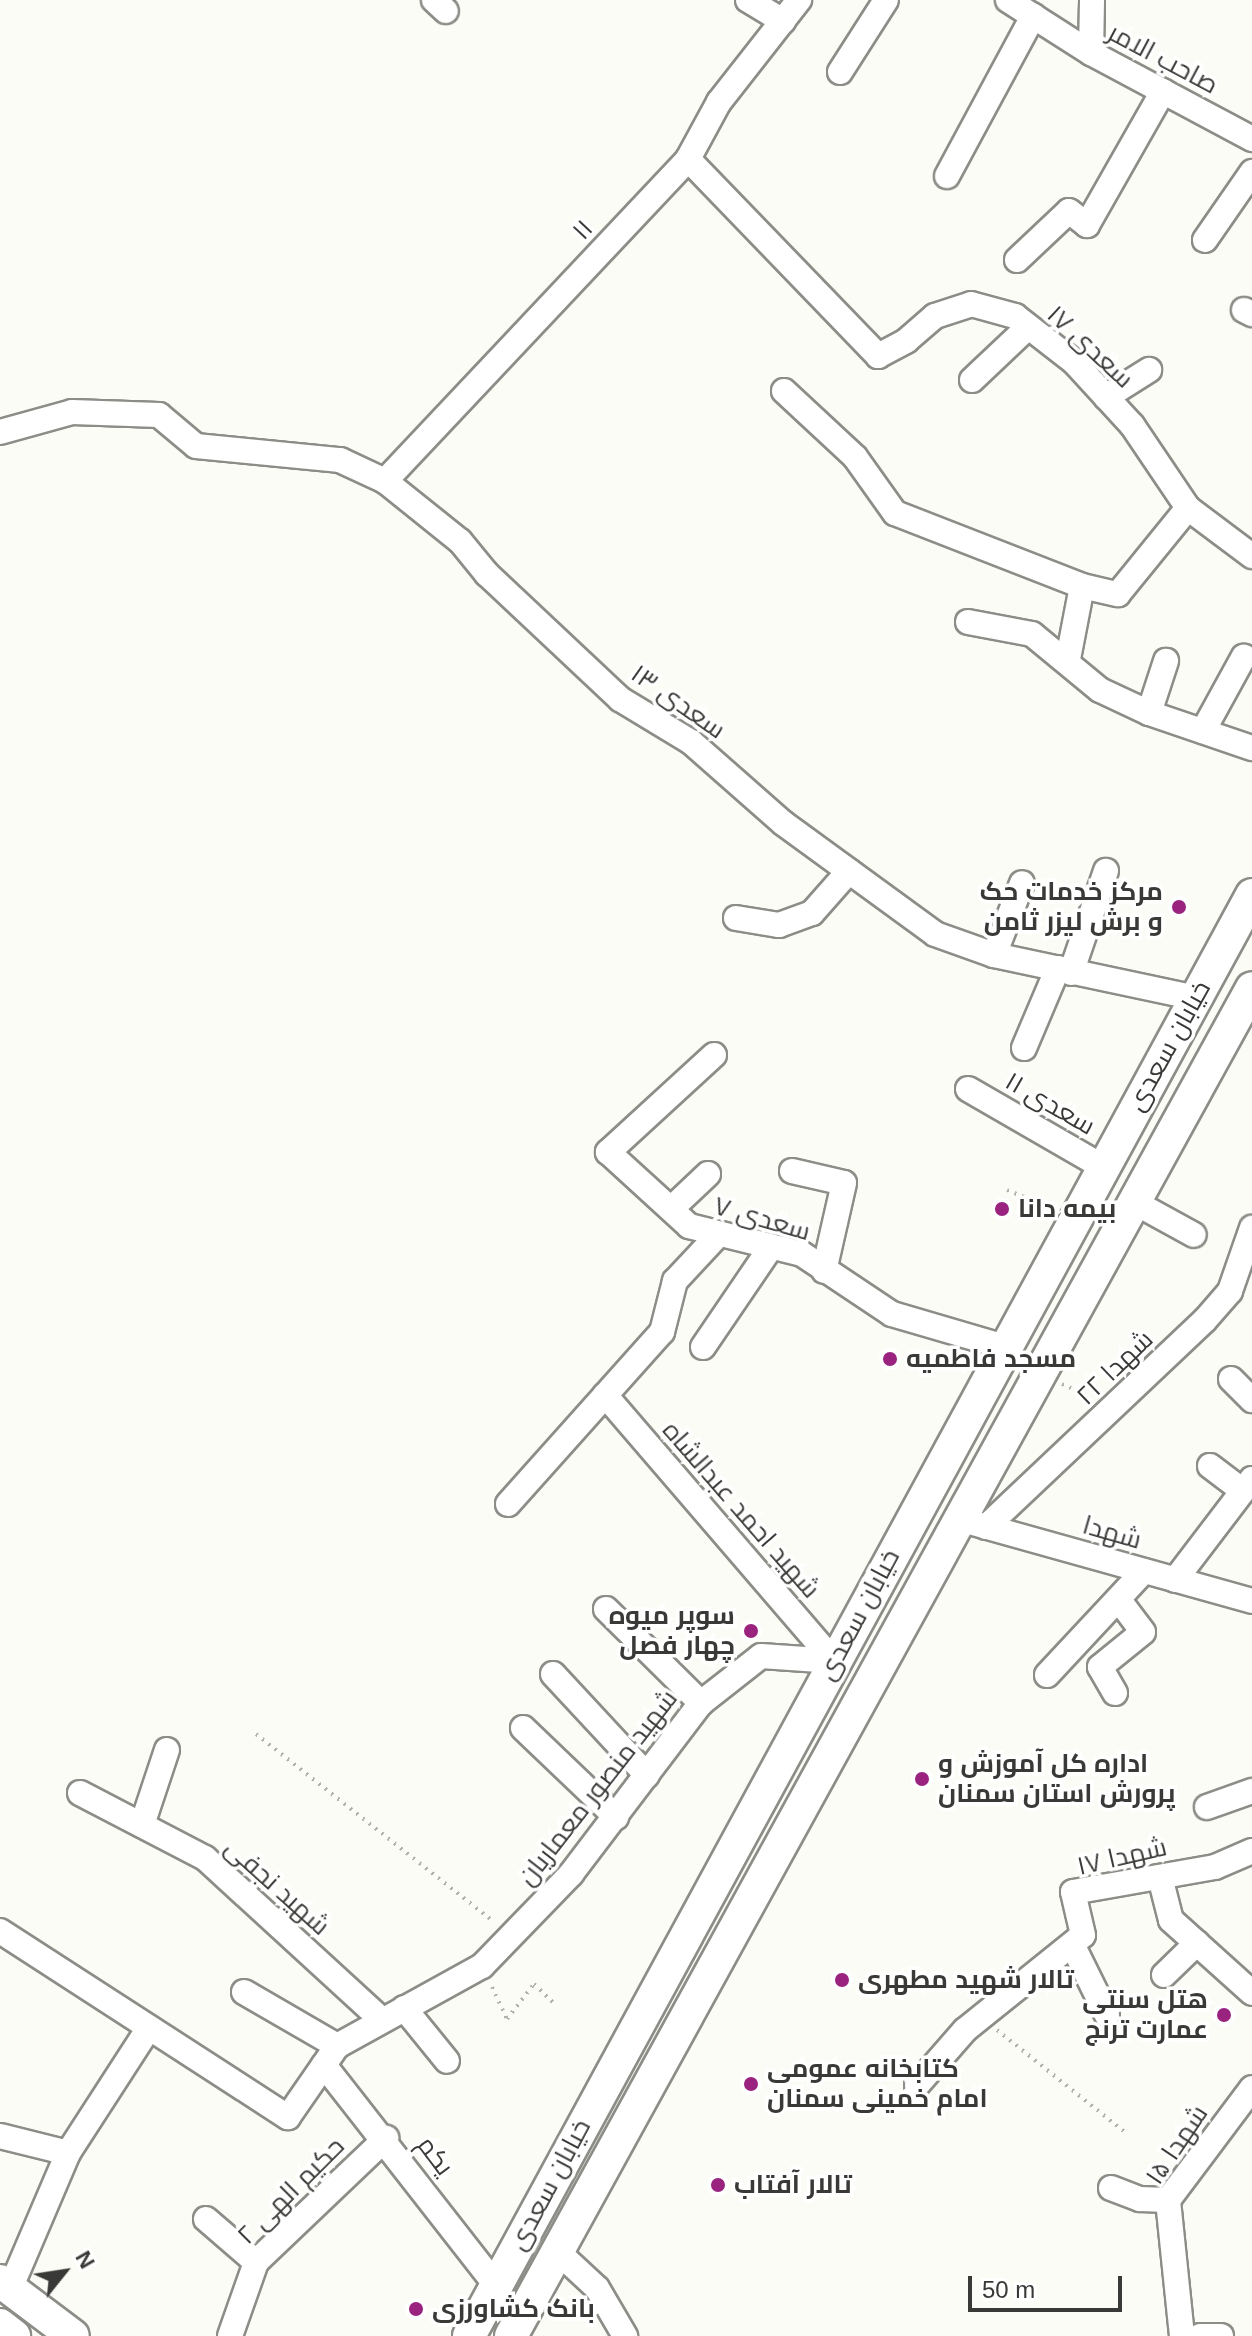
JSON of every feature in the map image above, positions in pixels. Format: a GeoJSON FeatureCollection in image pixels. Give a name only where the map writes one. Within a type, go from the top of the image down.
{"type":"FeatureCollection","features":[{"type":"Feature","properties":{"kind":"main road","name":"خیابان سعدی"},"geometry":{"type":"LineString","coordinates":[[469,2336],[1103,1167],[1196,998],[1242,928],[1252,895]]}},
{"type":"Feature","properties":{"kind":"main road","name":"خیابان سعدی"},"geometry":{"type":"LineString","coordinates":[[511,2336],[972,1523],[1039,1372],[1134,1202],[1241,1031],[1252,988]]}},
{"type":"Feature","properties":{"kind":"main road"},"geometry":{"type":"LineString","coordinates":[[5,2285],[73,2336]]}},
{"type":"Feature","properties":{"kind":"main road"},"geometry":{"type":"LineString","coordinates":[[0,2325],[14,2336]]}},
{"type":"Feature","properties":{"kind":"street"},"geometry":{"type":"LineString","coordinates":[[748,0],[783,21]]}},
{"type":"Feature","properties":{"kind":"street","name":"۱۱"},"geometry":{"type":"LineString","coordinates":[[385,481],[688,159],[719,102],[799,0]]}},
{"type":"Feature","properties":{"kind":"street"},"geometry":{"type":"LineString","coordinates":[[840,72],[886,0]]}},
{"type":"Feature","properties":{"kind":"street","name":"صاحب الامر"},"geometry":{"type":"LineString","coordinates":[[1009,0],[1091,53],[1252,139]]}},
{"type":"Feature","properties":{"kind":"street"},"geometry":{"type":"LineString","coordinates":[[1091,53],[1092,0]]}},
{"type":"Feature","properties":{"kind":"street"},"geometry":{"type":"LineString","coordinates":[[947,176],[1033,16]]}},
{"type":"Feature","properties":{"kind":"street"},"geometry":{"type":"LineString","coordinates":[[1017,260],[1069,211],[1087,225],[1163,91]]}},
{"type":"Feature","properties":{"kind":"street","name":"سعدی ۱۷"},"geometry":{"type":"LineString","coordinates":[[688,159],[878,356],[906,341],[935,316],[971,304],[1015,316],[1074,362],[1132,425],[1188,508],[1252,556]]}},
{"type":"Feature","properties":{"kind":"street"},"geometry":{"type":"LineString","coordinates":[[1205,240],[1252,172]]}},
{"type":"Feature","properties":{"kind":"street"},"geometry":{"type":"LineString","coordinates":[[972,380],[1028,327]]}},
{"type":"Feature","properties":{"kind":"street"},"geometry":{"type":"LineString","coordinates":[[1106,397],[1149,370]]}},
{"type":"Feature","properties":{"kind":"street"},"geometry":{"type":"LineString","coordinates":[[784,391],[855,457],[895,513],[1082,586],[1118,594],[1188,508]]}},
{"type":"Feature","properties":{"kind":"street","name":"سعدی ۱۳"},"geometry":{"type":"LineString","coordinates":[[0,432],[72,412],[159,415],[196,446],[340,460],[385,481],[460,541],[487,574],[620,699],[691,742],[783,823],[935,934],[994,955],[1196,998]]}},
{"type":"Feature","properties":{"kind":"street"},"geometry":{"type":"LineString","coordinates":[[1068,659],[1082,586]]}},
{"type":"Feature","properties":{"kind":"street"},"geometry":{"type":"LineString","coordinates":[[968,622],[1032,634],[1068,659],[1100,690],[1149,713],[1252,748]]}},
{"type":"Feature","properties":{"kind":"street"},"geometry":{"type":"LineString","coordinates":[[1203,731],[1244,656]]}},
{"type":"Feature","properties":{"kind":"street"},"geometry":{"type":"LineString","coordinates":[[1149,713],[1166,661]]}},
{"type":"Feature","properties":{"kind":"street"},"geometry":{"type":"LineString","coordinates":[[736,918],[779,925],[812,913],[849,871]]}},
{"type":"Feature","properties":{"kind":"street"},"geometry":{"type":"LineString","coordinates":[[1024,1048],[1064,970],[1106,871]]}},
{"type":"Feature","properties":{"kind":"street"},"geometry":{"type":"LineString","coordinates":[[994,955],[1022,883]]}},
{"type":"Feature","properties":{"kind":"street","name":"سعدی ۷"},"geometry":{"type":"LineString","coordinates":[[714,1055],[608,1152],[689,1226],[717,1236],[802,1254],[892,1314],[1005,1347]]}},
{"type":"Feature","properties":{"kind":"street","name":"سعدی ۱۱"},"geometry":{"type":"LineString","coordinates":[[968,1089],[1103,1167]]}},
{"type":"Feature","properties":{"kind":"street"},"geometry":{"type":"LineString","coordinates":[[792,1171],[844,1183],[824,1271]]}},
{"type":"Feature","properties":{"kind":"street"},"geometry":{"type":"LineString","coordinates":[[671,1209],[708,1174]]}},
{"type":"Feature","properties":{"kind":"street"},"geometry":{"type":"LineString","coordinates":[[1134,1202],[1194,1235]]}},
{"type":"Feature","properties":{"kind":"street"},"geometry":{"type":"LineString","coordinates":[[508,1504],[662,1332],[675,1281],[717,1236]]}},
{"type":"Feature","properties":{"kind":"street","name":"شهدا ۲۲"},"geometry":{"type":"LineString","coordinates":[[972,1523],[1114,1409],[1230,1291],[1249,1244]]}},
{"type":"Feature","properties":{"kind":"street"},"geometry":{"type":"LineString","coordinates":[[703,1347],[771,1247]]}},
{"type":"Feature","properties":{"kind":"street"},"geometry":{"type":"LineString","coordinates":[[1231,1379],[1252,1400]]}},
{"type":"Feature","properties":{"kind":"street","name":"شهید احمد عبدالشاه"},"geometry":{"type":"LineString","coordinates":[[605,1395],[834,1661]]}},
{"type":"Feature","properties":{"kind":"street"},"geometry":{"type":"LineString","coordinates":[[1175,1580],[1247,1485],[1210,1466]]}},
{"type":"Feature","properties":{"kind":"street","name":"شهدا"},"geometry":{"type":"LineString","coordinates":[[972,1523],[1252,1601]]}},
{"type":"Feature","properties":{"kind":"street"},"geometry":{"type":"LineString","coordinates":[[1047,1675],[1144,1571]]}},
{"type":"Feature","properties":{"kind":"street"},"geometry":{"type":"LineString","coordinates":[[1115,1693],[1100,1667],[1143,1632],[1118,1599]]}},
{"type":"Feature","properties":{"kind":"street"},"geometry":{"type":"LineString","coordinates":[[606,1609],[701,1703]]}},
{"type":"Feature","properties":{"kind":"street","name":"شهید منصور معماریان"},"geometry":{"type":"LineString","coordinates":[[0,1931],[288,2117],[331,2056],[381,2019],[482,1966],[512,1936],[571,1874],[701,1703],[761,1656],[834,1661]]}},
{"type":"Feature","properties":{"kind":"street"},"geometry":{"type":"LineString","coordinates":[[553,1674],[647,1775]]}},
{"type":"Feature","properties":{"kind":"street"},"geometry":{"type":"LineString","coordinates":[[523,1728],[616,1817]]}},
{"type":"Feature","properties":{"kind":"street"},"geometry":{"type":"LineString","coordinates":[[142,1825],[167,1750]]}},
{"type":"Feature","properties":{"kind":"street"},"geometry":{"type":"LineString","coordinates":[[1207,1807],[1252,1791]]}},
{"type":"Feature","properties":{"kind":"street","name":"شهید نجفی"},"geometry":{"type":"LineString","coordinates":[[80,1793],[205,1858],[381,2019]]}},
{"type":"Feature","properties":{"kind":"street","name":"شهدا ۱۷"},"geometry":{"type":"LineString","coordinates":[[1073,1946],[1083,1935],[1073,1892],[1215,1867],[1252,1851]]}},
{"type":"Feature","properties":{"kind":"street"},"geometry":{"type":"LineString","coordinates":[[1160,1877],[1171,1920],[1252,1993]]}},
{"type":"Feature","properties":{"kind":"street"},"geometry":{"type":"LineString","coordinates":[[1164,1975],[1197,1943]]}},
{"type":"Feature","properties":{"kind":"street"},"geometry":{"type":"LineString","coordinates":[[917,2085],[981,2018],[1073,1946],[1107,2015]]}},
{"type":"Feature","properties":{"kind":"street","name":"یکم"},"geometry":{"type":"LineString","coordinates":[[244,1992],[331,2056],[386,2138],[496,2285]]}},
{"type":"Feature","properties":{"kind":"street"},"geometry":{"type":"LineString","coordinates":[[404,2008],[447,2061]]}},
{"type":"Feature","properties":{"kind":"street"},"geometry":{"type":"LineString","coordinates":[[5,2285],[68,2153],[149,2028]]}},
{"type":"Feature","properties":{"kind":"street","name":"شهدا ۱۵"},"geometry":{"type":"LineString","coordinates":[[1182,2336],[1168,2200],[1249,2098]]}},
{"type":"Feature","properties":{"kind":"street"},"geometry":{"type":"LineString","coordinates":[[0,2136],[68,2153]]}},
{"type":"Feature","properties":{"kind":"street","name":"حکیم الهی ۲"},"geometry":{"type":"LineString","coordinates":[[230,2336],[256,2262],[386,2138]]}},
{"type":"Feature","properties":{"kind":"street"},"geometry":{"type":"LineString","coordinates":[[1111,2188],[1140,2199],[1168,2200]]}},
{"type":"Feature","properties":{"kind":"street"},"geometry":{"type":"LineString","coordinates":[[206,2219],[256,2262]]}},
{"type":"Feature","properties":{"kind":"street"},"geometry":{"type":"LineString","coordinates":[[557,2251],[597,2288],[625,2336]]}},
{"type":"Feature","properties":{"kind":"street"},"geometry":{"type":"LineString","coordinates":[[1200,2336],[1221,2336]]}},
{"type":"Feature","properties":{"kind":"path"},"geometry":{"type":"LineString","coordinates":[[1007,1190],[1075,1219]]}},
{"type":"Feature","properties":{"kind":"path"},"geometry":{"type":"LineString","coordinates":[[1039,1372],[1114,1409]]}},
{"type":"Feature","properties":{"kind":"path"},"geometry":{"type":"LineString","coordinates":[[256,1734],[512,1936]]}},
{"type":"Feature","properties":{"kind":"path"},"geometry":{"type":"LineString","coordinates":[[482,1966],[507,2019],[534,1984],[554,2003]]}},
{"type":"Feature","properties":{"kind":"path"},"geometry":{"type":"LineString","coordinates":[[981,2018],[1126,2133]]}},
{"type":"Feature","properties":{"kind":"place","name":"مرکز خدمات حک و برش لیزر ثامن"},"geometry":{"type":"Point","coordinates":[1179,907]}},
{"type":"Feature","properties":{"kind":"place","name":"بیمه دانا"},"geometry":{"type":"Point","coordinates":[1002,1209]}},
{"type":"Feature","properties":{"kind":"place","name":"مسجد فاطمیه"},"geometry":{"type":"Point","coordinates":[890,1359]}},
{"type":"Feature","properties":{"kind":"place","name":"سوپر میوه چهار فصل"},"geometry":{"type":"Point","coordinates":[751,1631]}},
{"type":"Feature","properties":{"kind":"place","name":"اداره کل آموزش و پرورش استان سمنان"},"geometry":{"type":"Point","coordinates":[922,1779]}},
{"type":"Feature","properties":{"kind":"place","name":"تالار شهید مطهری"},"geometry":{"type":"Point","coordinates":[842,1980]}},
{"type":"Feature","properties":{"kind":"place","name":"هتل سنتی عمارت ترنج"},"geometry":{"type":"Point","coordinates":[1224,2015]}},
{"type":"Feature","properties":{"kind":"place","name":"کتابخانه عمومی امام خمینی سمنان"},"geometry":{"type":"Point","coordinates":[751,2084]}},
{"type":"Feature","properties":{"kind":"place","name":"تالار آفتاب"},"geometry":{"type":"Point","coordinates":[718,2185]}},
{"type":"Feature","properties":{"kind":"place","name":"بانک کشاورزی"},"geometry":{"type":"Point","coordinates":[416,2309]}}]}
